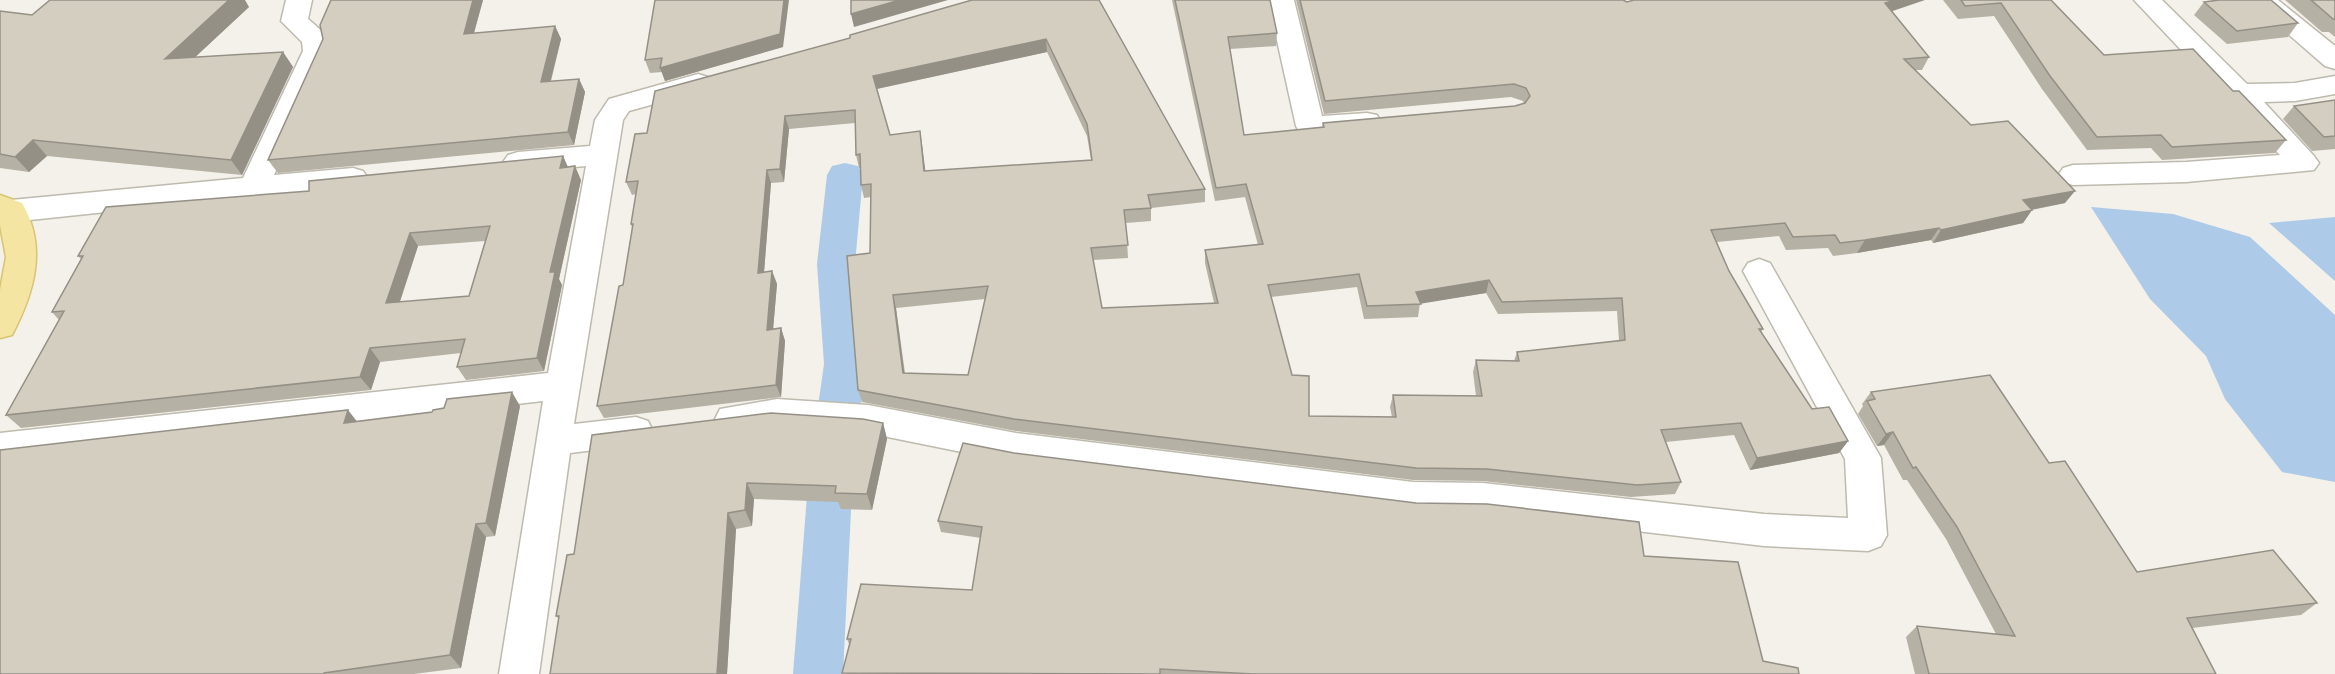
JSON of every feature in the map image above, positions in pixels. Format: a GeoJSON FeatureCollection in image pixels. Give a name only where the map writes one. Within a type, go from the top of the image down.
{"type":"FeatureCollection","features":[{"type":"Feature","properties":{"kind":"main road"},"geometry":{"type":"LineString","coordinates":[[0,326],[18,291],[22,259],[18,232],[6,209]]}},
{"type":"Feature","properties":{"kind":"street"},"geometry":{"type":"LineString","coordinates":[[254,187],[316,51],[315,39],[294,21],[299,0]]}},
{"type":"Feature","properties":{"kind":"street"},"geometry":{"type":"LineString","coordinates":[[1281,0],[1310,126],[1397,118]]}},
{"type":"Feature","properties":{"kind":"street"},"geometry":{"type":"LineString","coordinates":[[2073,175],[2186,172],[2304,163],[2240,93],[2146,0]]}},
{"type":"Feature","properties":{"kind":"street"},"geometry":{"type":"LineString","coordinates":[[2262,0],[2335,60]]}},
{"type":"Feature","properties":{"kind":"street"},"geometry":{"type":"LineString","coordinates":[[519,674],[563,385],[609,120],[619,105],[721,76]]}},
{"type":"Feature","properties":{"kind":"street"},"geometry":{"type":"LineString","coordinates":[[2240,93],[2295,92],[2335,85]]}},
{"type":"Feature","properties":{"kind":"street"},"geometry":{"type":"LineString","coordinates":[[487,165],[603,155]]}},
{"type":"Feature","properties":{"kind":"street"},"geometry":{"type":"LineString","coordinates":[[6,209],[382,175]]}},
{"type":"Feature","properties":{"kind":"street"},"geometry":{"type":"LineString","coordinates":[[555,441],[777,413],[868,419],[1016,448],[1413,497],[1483,498],[1764,530],[1868,535],[1863,458],[1760,271]]}},
{"type":"Feature","properties":{"kind":"street"},"geometry":{"type":"LineString","coordinates":[[0,448],[563,385]]}},
{"type":"Feature","properties":{"kind":"water"},"geometry":{"type":"Polygon","coordinates":[[[2091,207],[2173,214],[2250,237],[2335,315],[2335,482],[2282,472],[2225,399],[2206,356],[2150,299],[2091,207]]]}},
{"type":"Feature","properties":{"kind":"water"},"geometry":{"type":"Polygon","coordinates":[[[2335,217],[2335,281],[2269,223],[2335,217]]]}},
{"type":"Feature","properties":{"kind":"building"},"geometry":{"type":"Polygon","coordinates":[[[50,0],[229,0],[165,59],[283,52],[231,160],[33,140],[15,157],[0,154],[0,11],[32,15],[50,0]]]}},
{"type":"Feature","properties":{"kind":"building"},"geometry":{"type":"Polygon","coordinates":[[[331,0],[473,0],[464,34],[555,26],[541,82],[579,79],[568,132],[268,160],[323,39],[320,25],[331,0]]]}},
{"type":"Feature","properties":{"kind":"building"},"geometry":{"type":"Polygon","coordinates":[[[655,0],[784,0],[780,34],[660,68],[662,58],[645,60],[655,0]]]}},
{"type":"Feature","properties":{"kind":"building"},"geometry":{"type":"Polygon","coordinates":[[[851,0],[900,0],[851,14],[851,0]]]}},
{"type":"Feature","properties":{"kind":"building"},"geometry":{"type":"Polygon","coordinates":[[[972,0],[1099,0],[1205,189],[1148,195],[1151,208],[1124,210],[1128,245],[1091,248],[1102,308],[1218,303],[1205,250],[1263,244],[1246,184],[1216,188],[1175,0],[1270,0],[1277,33],[1228,37],[1244,135],[1324,127],[1323,123],[1515,106],[1525,103],[1530,96],[1526,88],[1514,84],[1325,101],[1300,0],[1623,0],[1627,2],[1634,0],[1894,0],[1885,3],[1929,57],[1904,59],[1971,125],[2008,121],[2075,191],[2023,200],[2032,210],[1941,230],[1939,228],[1840,243],[1835,235],[1793,237],[1785,223],[1711,230],[1729,271],[1763,329],[1759,329],[1812,409],[1829,407],[1848,441],[1757,458],[1741,423],[1661,430],[1681,482],[1637,485],[1487,469],[1416,468],[1014,419],[858,390],[847,256],[870,253],[871,184],[861,185],[860,154],[856,155],[855,110],[785,116],[780,169],[767,170],[758,273],[772,271],[767,330],[781,328],[776,385],[597,406],[619,286],[623,285],[633,224],[631,224],[638,181],[626,182],[635,134],[647,133],[655,91],[850,38],[850,35],[972,0]],[[1046,39],[873,76],[890,135],[920,131],[924,171],[1092,160],[1087,124],[1046,39]],[[1359,274],[1268,285],[1292,375],[1309,376],[1309,416],[1396,417],[1393,395],[1482,396],[1476,360],[1519,361],[1517,352],[1625,340],[1622,298],[1502,302],[1489,280],[1416,292],[1421,304],[1367,306],[1359,274]],[[988,286],[893,295],[903,373],[968,375],[988,286]]]}},
{"type":"Feature","properties":{"kind":"building"},"geometry":{"type":"Polygon","coordinates":[[[1961,0],[2051,0],[2104,55],[2193,49],[2233,91],[2239,91],[2286,140],[2172,147],[2161,135],[2097,137],[2050,76],[2001,3],[1965,6],[1961,0]]]}},
{"type":"Feature","properties":{"kind":"building"},"geometry":{"type":"Polygon","coordinates":[[[2271,0],[2298,23],[2237,31],[2204,2],[2271,0]]]}},
{"type":"Feature","properties":{"kind":"building"},"geometry":{"type":"Polygon","coordinates":[[[2311,0],[2335,0],[2335,19],[2333,19],[2311,0]]]}},
{"type":"Feature","properties":{"kind":"building"},"geometry":{"type":"Polygon","coordinates":[[[2335,100],[2335,136],[2324,137],[2294,106],[2335,100]]]}},
{"type":"Feature","properties":{"kind":"building"},"geometry":{"type":"Polygon","coordinates":[[[563,156],[560,168],[575,166],[550,272],[555,272],[537,358],[457,367],[465,339],[370,348],[360,377],[6,415],[64,311],[52,312],[83,256],[78,256],[106,207],[309,191],[309,181],[563,156]],[[490,226],[410,233],[386,303],[469,296],[490,226]]]}},
{"type":"Feature","properties":{"kind":"building"},"geometry":{"type":"Polygon","coordinates":[[[1990,375],[2049,463],[2065,461],[2137,572],[2273,550],[2317,603],[2187,618],[2216,674],[1929,674],[1917,626],[2015,636],[1957,527],[1916,467],[1913,468],[1893,432],[1886,434],[1867,401],[1875,399],[1871,392],[1990,375]]]}},
{"type":"Feature","properties":{"kind":"building"},"geometry":{"type":"Polygon","coordinates":[[[512,392],[486,523],[476,524],[450,655],[324,674],[0,674],[0,450],[348,410],[344,423],[432,412],[444,408],[447,399],[512,392]]]}},
{"type":"Feature","properties":{"kind":"building"},"geometry":{"type":"Polygon","coordinates":[[[771,413],[863,419],[883,423],[867,494],[835,493],[836,486],[747,483],[745,510],[728,513],[717,674],[550,674],[559,616],[556,616],[567,555],[574,554],[592,435],[771,413]]]}},
{"type":"Feature","properties":{"kind":"building"},"geometry":{"type":"Polygon","coordinates":[[[963,443],[1014,453],[1416,503],[1487,504],[1639,522],[1644,556],[1738,562],[1763,661],[1798,668],[1799,674],[1253,674],[1160,669],[1160,674],[842,673],[851,639],[847,639],[861,584],[972,590],[982,527],[938,521],[963,443]]]}},
{"type":"Feature","properties":{"kind":"waterway"},"geometry":{"type":"LineString","coordinates":[[818,674],[831,470],[845,364],[836,264],[845,175]]}}]}
